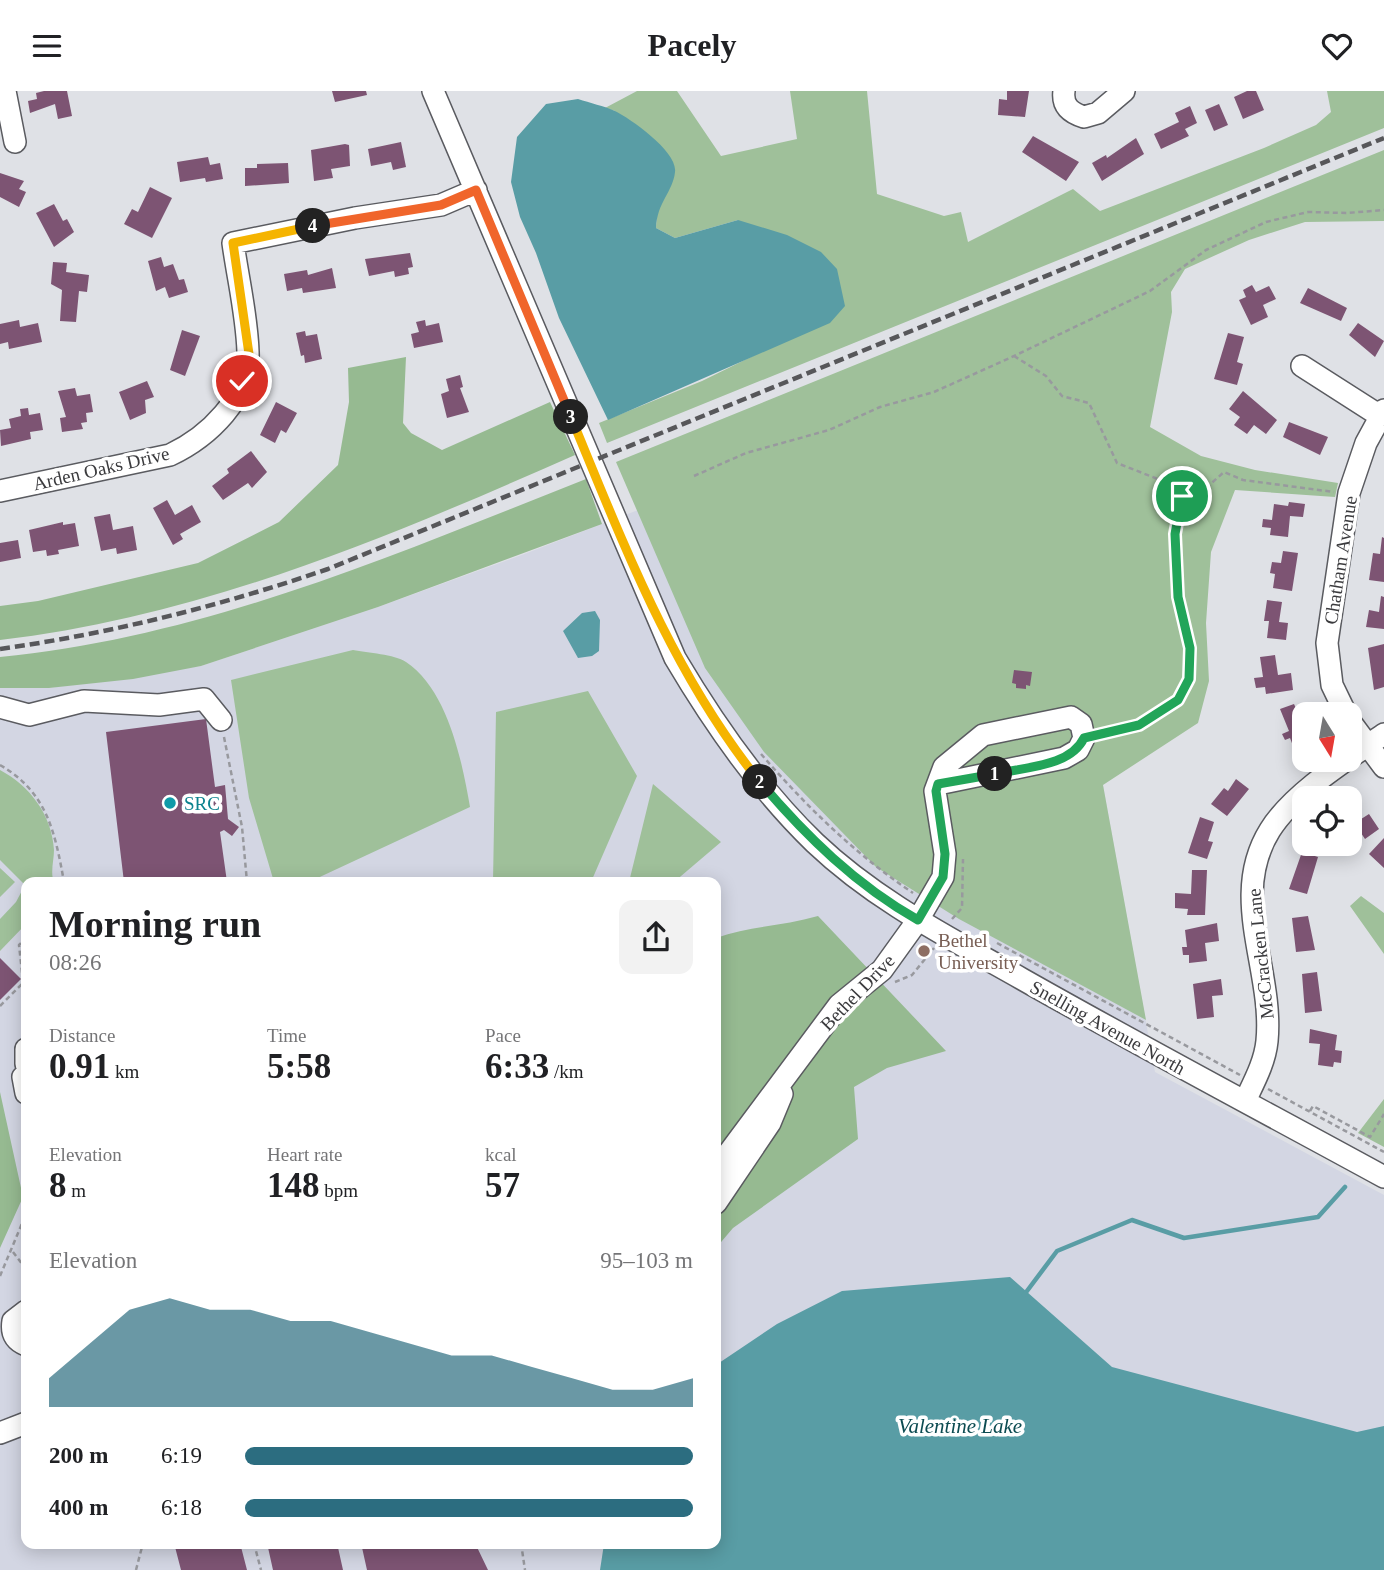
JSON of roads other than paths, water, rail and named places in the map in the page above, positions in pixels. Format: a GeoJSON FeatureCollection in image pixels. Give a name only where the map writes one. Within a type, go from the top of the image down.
{"type":"FeatureCollection","features":[{"type":"Feature","properties":{"kind":"street"},"geometry":{"type":"LineString","coordinates":[[5,91],[15,142]]}},
{"type":"Feature","properties":{"kind":"street","name":"Snelling Avenue North"},"geometry":{"type":"LineString","coordinates":[[433,91],[675,657],[700,699],[758,779],[816,843],[890,904],[1160,1058],[1384,1177]]}},
{"type":"Feature","properties":{"kind":"street"},"geometry":{"type":"LineString","coordinates":[[1064,91],[1065,104],[1069,110],[1084,117],[1098,113],[1124,91]]}},
{"type":"Feature","properties":{"kind":"street","name":"Arden Oaks Drive"},"geometry":{"type":"LineString","coordinates":[[0,491],[170,455],[194,443],[219,420],[242,381],[249,354],[233,243],[355,218],[441,205],[476,190]]}},
{"type":"Feature","properties":{"kind":"street"},"geometry":{"type":"LineString","coordinates":[[1302,366],[1382,413]]}},
{"type":"Feature","properties":{"kind":"street","name":"Chatham Avenue"},"geometry":{"type":"LineString","coordinates":[[1340,702],[1332,685],[1327,642],[1349,493],[1366,443],[1382,413]]}},
{"type":"Feature","properties":{"kind":"street"},"geometry":{"type":"LineString","coordinates":[[0,708],[29,715],[84,701],[159,705],[204,699],[221,720]]}},
{"type":"Feature","properties":{"kind":"street"},"geometry":{"type":"LineString","coordinates":[[1071,717],[1081,724],[1084,738],[1078,750],[1064,758],[938,784],[944,767],[984,736],[1071,717]]}},
{"type":"Feature","properties":{"kind":"street"},"geometry":{"type":"LineString","coordinates":[[1376,740],[1384,767]]}},
{"type":"Feature","properties":{"kind":"street","name":"McCracken Lane"},"geometry":{"type":"LineString","coordinates":[[1245,1101],[1267,1040],[1251,898],[1257,857],[1270,830],[1282,814],[1376,740]]}},
{"type":"Feature","properties":{"kind":"street","name":"Bethel Drive"},"geometry":{"type":"LineString","coordinates":[[721,1163],[839,1005],[882,970],[918,920],[943,877],[945,854],[936,791],[938,784]]}},
{"type":"Feature","properties":{"kind":"street","name":"Bethel Drive"},"geometry":{"type":"LineString","coordinates":[[721,1196],[770,1123],[794,1063]]}},
{"type":"Feature","properties":{"kind":"street"},"geometry":{"type":"LineString","coordinates":[[21,1315],[13,1321],[12,1330],[15,1338],[21,1342]]}},
{"type":"Feature","properties":{"kind":"street"},"geometry":{"type":"LineString","coordinates":[[0,1433],[21,1425]]}},
{"type":"Feature","properties":{"kind":"water"},"geometry":{"type":"Polygon","coordinates":[[[578,99],[622,115],[652,137],[669,155],[674,164],[674,179],[659,211],[656,228],[675,238],[738,220],[787,235],[821,252],[837,269],[845,306],[830,323],[608,420],[559,318],[520,217],[511,182],[517,137],[546,104],[578,99]]]}},
{"type":"Feature","properties":{"kind":"water"},"geometry":{"type":"Polygon","coordinates":[[[595,611],[600,620],[599,651],[592,656],[578,658],[563,631],[582,613],[595,611]]]}},
{"type":"Feature","properties":{"kind":"water","name":"Valentine Lake"},"geometry":{"type":"Polygon","coordinates":[[[1010,1277],[1112,1367],[1357,1432],[1384,1426],[1384,1570],[600,1570],[603,1549],[721,1549],[721,1362],[777,1324],[842,1291],[1010,1277]]]}},
{"type":"Feature","properties":{"kind":"waterway"},"geometry":{"type":"LineString","coordinates":[[1024,1295],[1057,1251],[1132,1220],[1184,1238],[1318,1217],[1345,1187]]}},
{"type":"Feature","properties":{"kind":"railway"},"geometry":{"type":"LineString","coordinates":[[0,649],[84,635],[166,617],[328,569],[1384,138]]}},
{"type":"Feature","properties":{"kind":"place","name":"SRC"},"geometry":{"type":"Point","coordinates":[170,803]}},
{"type":"Feature","properties":{"kind":"place","name":"Bethel University"},"geometry":{"type":"Point","coordinates":[924,951]}}]}
